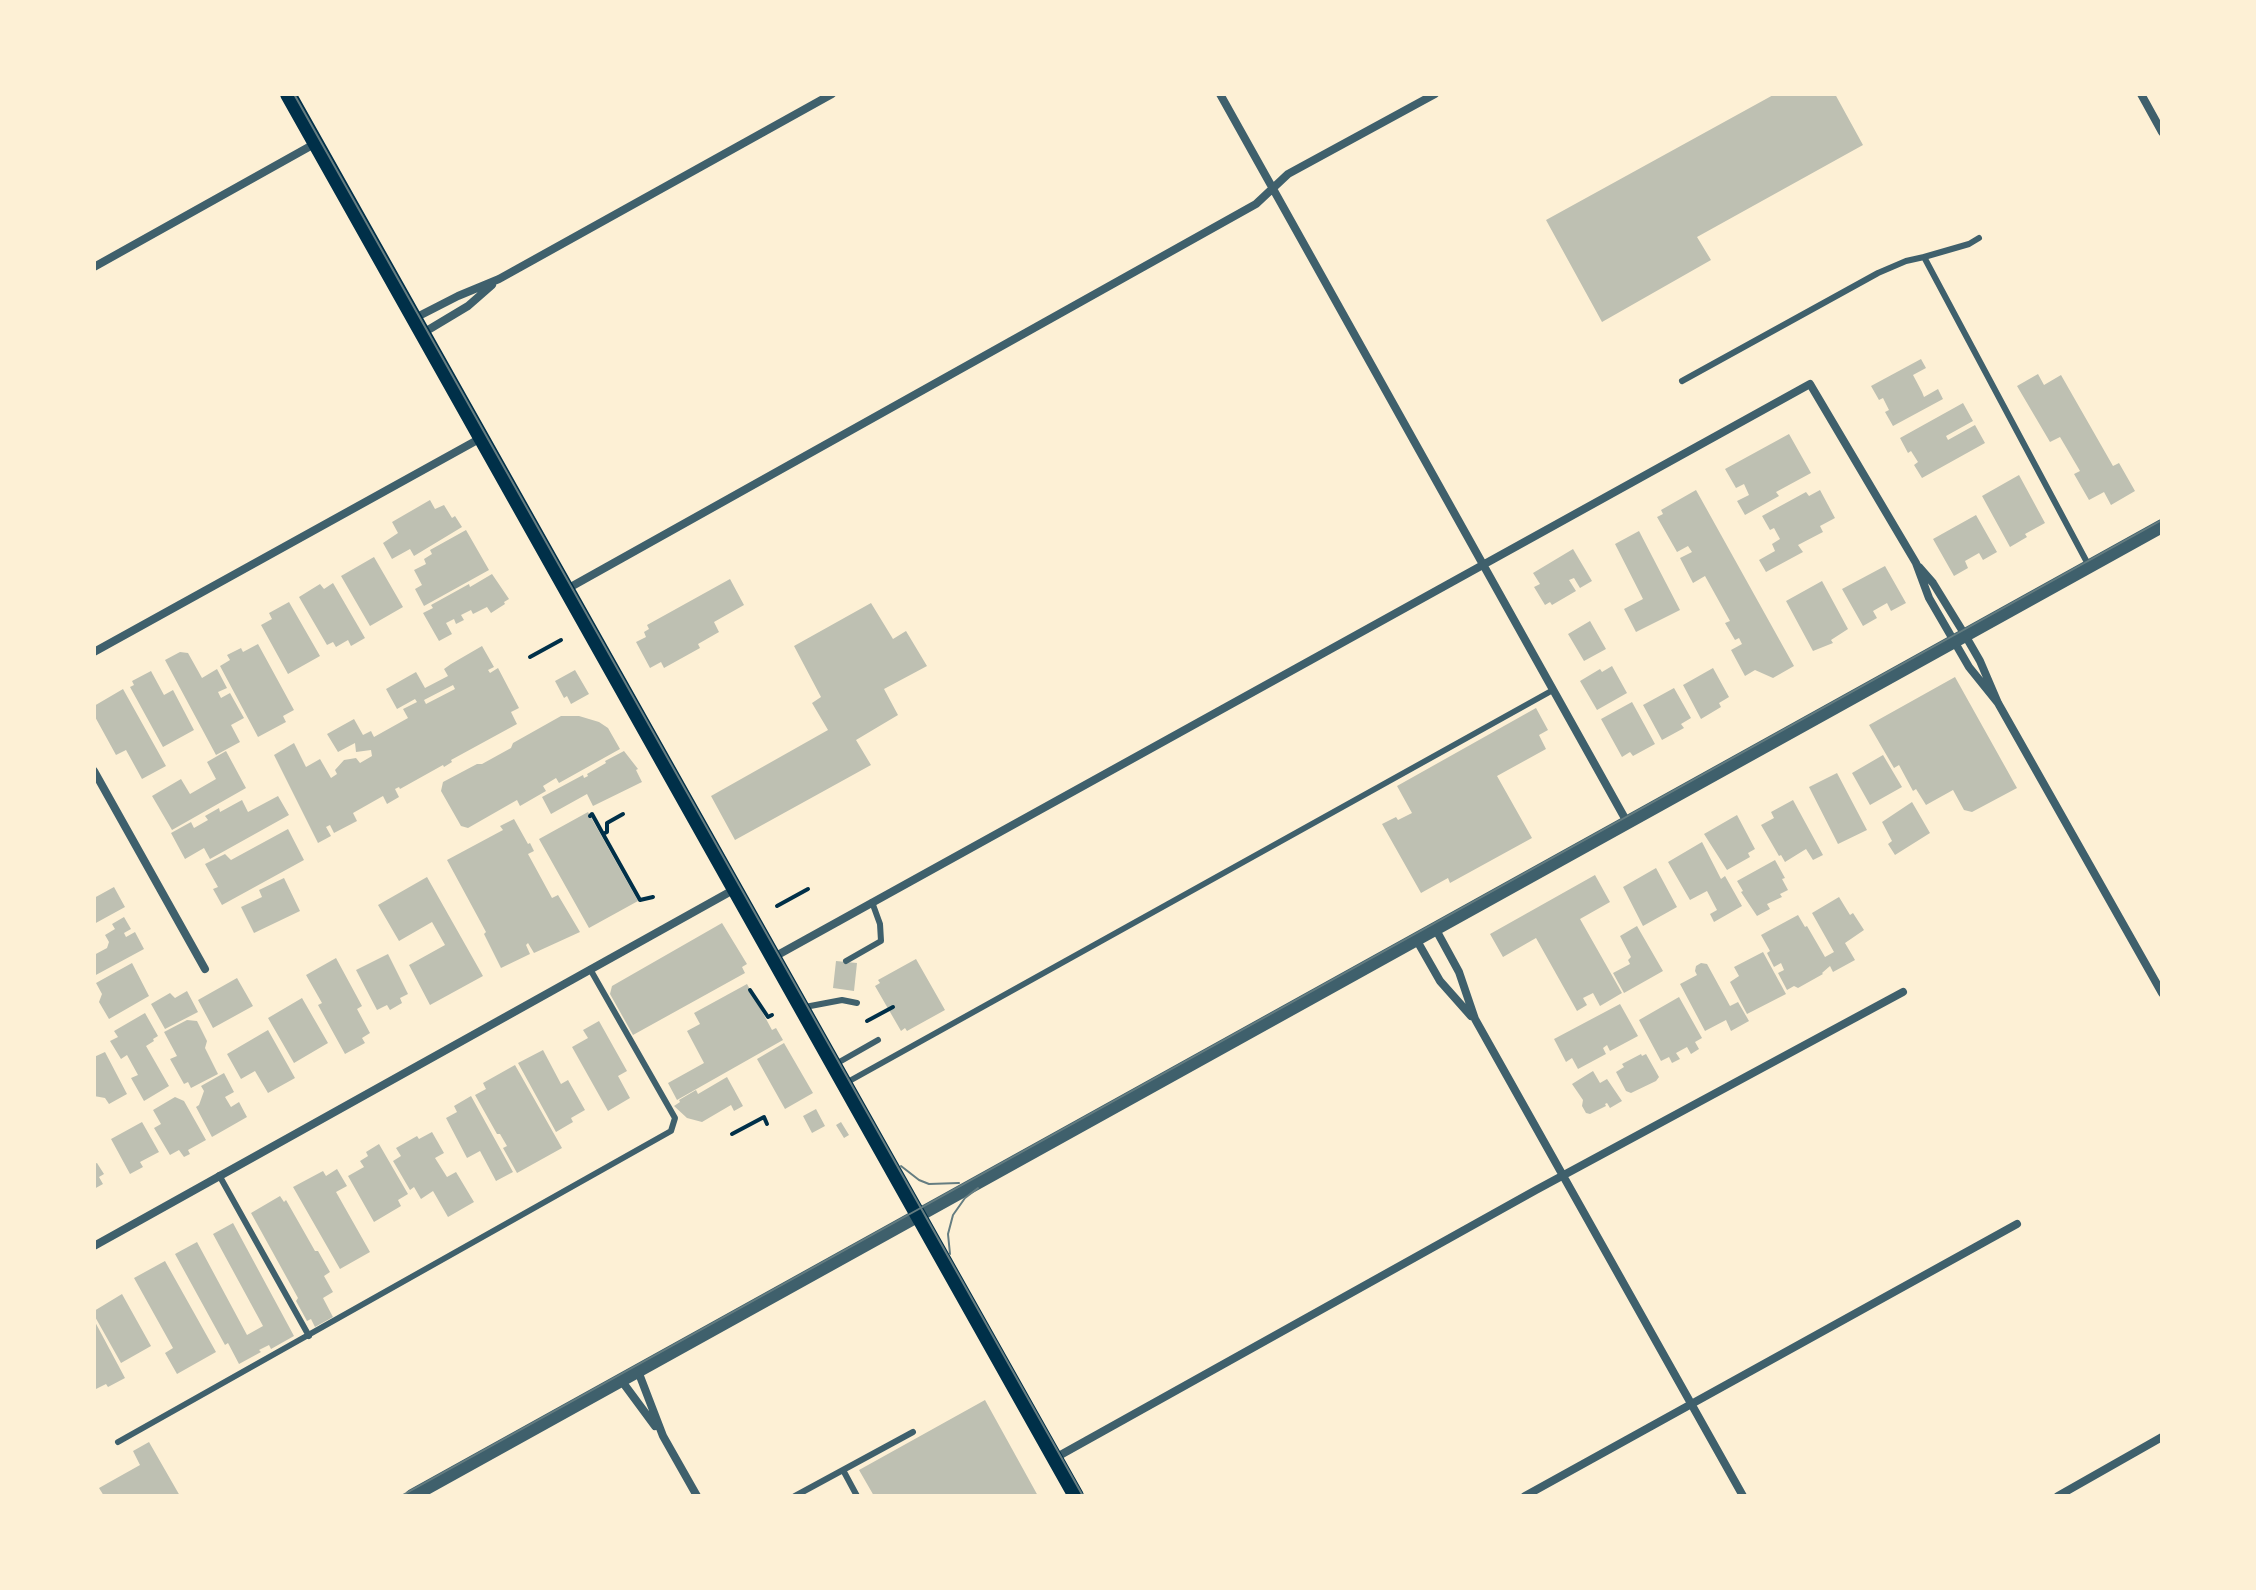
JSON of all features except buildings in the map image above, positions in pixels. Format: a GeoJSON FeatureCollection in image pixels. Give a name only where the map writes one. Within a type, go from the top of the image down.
{"type":"FeatureCollection","features":[{"type":"Feature","properties":{"kind":"main road"},"geometry":{"type":"LineString","coordinates":[[288,94],[1076,1496]]}},
{"type":"Feature","properties":{"kind":"street"},"geometry":{"type":"LineString","coordinates":[[419,326],[458,296],[499,279],[832,94]]}},
{"type":"Feature","properties":{"kind":"street"},"geometry":{"type":"LineString","coordinates":[[1220,94],[1627,822]]}},
{"type":"Feature","properties":{"kind":"street"},"geometry":{"type":"LineString","coordinates":[[567,589],[1237,215],[1256,204],[1288,174],[1435,94]]}},
{"type":"Feature","properties":{"kind":"street"},"geometry":{"type":"LineString","coordinates":[[2141,94],[2162,132]]}},
{"type":"Feature","properties":{"kind":"street"},"geometry":{"type":"LineString","coordinates":[[94,267],[316,143]]}},
{"type":"Feature","properties":{"kind":"street"},"geometry":{"type":"LineString","coordinates":[[419,326],[468,306],[499,279]]}},
{"type":"Feature","properties":{"kind":"street"},"geometry":{"type":"LineString","coordinates":[[774,957],[1810,384],[1916,563],[1929,598],[1959,638],[1969,667],[1998,703],[2162,993]]}},
{"type":"Feature","properties":{"kind":"street"},"geometry":{"type":"LineString","coordinates":[[94,652],[482,437]]}},
{"type":"Feature","properties":{"kind":"street"},"geometry":{"type":"LineString","coordinates":[[413,1496],[2162,526]]}},
{"type":"Feature","properties":{"kind":"street"},"geometry":{"type":"LineString","coordinates":[[94,771],[205,969]]}},
{"type":"Feature","properties":{"kind":"street"},"geometry":{"type":"LineString","coordinates":[[94,1246],[735,889]]}},
{"type":"Feature","properties":{"kind":"street"},"geometry":{"type":"LineString","coordinates":[[1435,928],[1459,972],[1475,1019],[1743,1496]]}},
{"type":"Feature","properties":{"kind":"street"},"geometry":{"type":"LineString","coordinates":[[1416,939],[1440,981],[1475,1019]]}},
{"type":"Feature","properties":{"kind":"street"},"geometry":{"type":"LineString","coordinates":[[1055,1458],[1903,992]]}},
{"type":"Feature","properties":{"kind":"street"},"geometry":{"type":"LineString","coordinates":[[1525,1496],[2017,1224]]}},
{"type":"Feature","properties":{"kind":"street"},"geometry":{"type":"LineString","coordinates":[[638,1371],[663,1436]]}},
{"type":"Feature","properties":{"kind":"street"},"geometry":{"type":"LineString","coordinates":[[621,1380],[663,1436],[697,1496]]}},
{"type":"Feature","properties":{"kind":"street"},"geometry":{"type":"LineString","coordinates":[[2058,1496],[2162,1437]]}},
{"type":"Feature","properties":{"kind":"lane"},"geometry":{"type":"LineString","coordinates":[[1682,381],[1878,273],[1979,238]]}},
{"type":"Feature","properties":{"kind":"lane"},"geometry":{"type":"LineString","coordinates":[[1924,257],[2089,566]]}},
{"type":"Feature","properties":{"kind":"lane"},"geometry":{"type":"LineString","coordinates":[[844,1084],[1553,690]]}},
{"type":"Feature","properties":{"kind":"lane"},"geometry":{"type":"LineString","coordinates":[[846,961],[881,941],[880,924],[872,902]]}},
{"type":"Feature","properties":{"kind":"lane"},"geometry":{"type":"LineString","coordinates":[[118,1442],[671,1131],[675,1118],[590,969]]}},
{"type":"Feature","properties":{"kind":"lane"},"geometry":{"type":"LineString","coordinates":[[842,991],[842,1000]]}},
{"type":"Feature","properties":{"kind":"lane"},"geometry":{"type":"LineString","coordinates":[[802,1007],[842,1000],[857,1003]]}},
{"type":"Feature","properties":{"kind":"lane"},"geometry":{"type":"LineString","coordinates":[[834,1065],[878,1040]]}},
{"type":"Feature","properties":{"kind":"lane"},"geometry":{"type":"LineString","coordinates":[[219,1175],[309,1336]]}},
{"type":"Feature","properties":{"kind":"lane"},"geometry":{"type":"LineString","coordinates":[[795,1496],[913,1432]]}},
{"type":"Feature","properties":{"kind":"lane"},"geometry":{"type":"LineString","coordinates":[[843,1470],[857,1496]]}},
{"type":"Feature","properties":{"kind":"path"},"geometry":{"type":"LineString","coordinates":[[530,657],[561,640]]}},
{"type":"Feature","properties":{"kind":"path"},"geometry":{"type":"LineString","coordinates":[[590,816],[592,814],[640,900],[653,897]]}},
{"type":"Feature","properties":{"kind":"path"},"geometry":{"type":"LineString","coordinates":[[603,834],[607,832],[607,823],[623,814]]}},
{"type":"Feature","properties":{"kind":"path"},"geometry":{"type":"LineString","coordinates":[[777,906],[808,889]]}},
{"type":"Feature","properties":{"kind":"path"},"geometry":{"type":"LineString","coordinates":[[750,990],[768,1017],[772,1015]]}},
{"type":"Feature","properties":{"kind":"path"},"geometry":{"type":"LineString","coordinates":[[867,1021],[893,1007]]}},
{"type":"Feature","properties":{"kind":"path"},"geometry":{"type":"LineString","coordinates":[[732,1134],[764,1117],[767,1124]]}},
{"type":"Feature","properties":{"kind":"tram line"},"geometry":{"type":"LineString","coordinates":[[294,94],[1083,1496]]}},
{"type":"Feature","properties":{"kind":"tram line"},"geometry":{"type":"LineString","coordinates":[[401,1496],[2162,520]]}},
{"type":"Feature","properties":{"kind":"tram line"},"geometry":{"type":"LineString","coordinates":[[901,1166],[929,1184],[959,1183]]}},
{"type":"Feature","properties":{"kind":"tram line"},"geometry":{"type":"LineString","coordinates":[[950,1254],[948,1234],[953,1215],[965,1198],[978,1188]]}}]}
